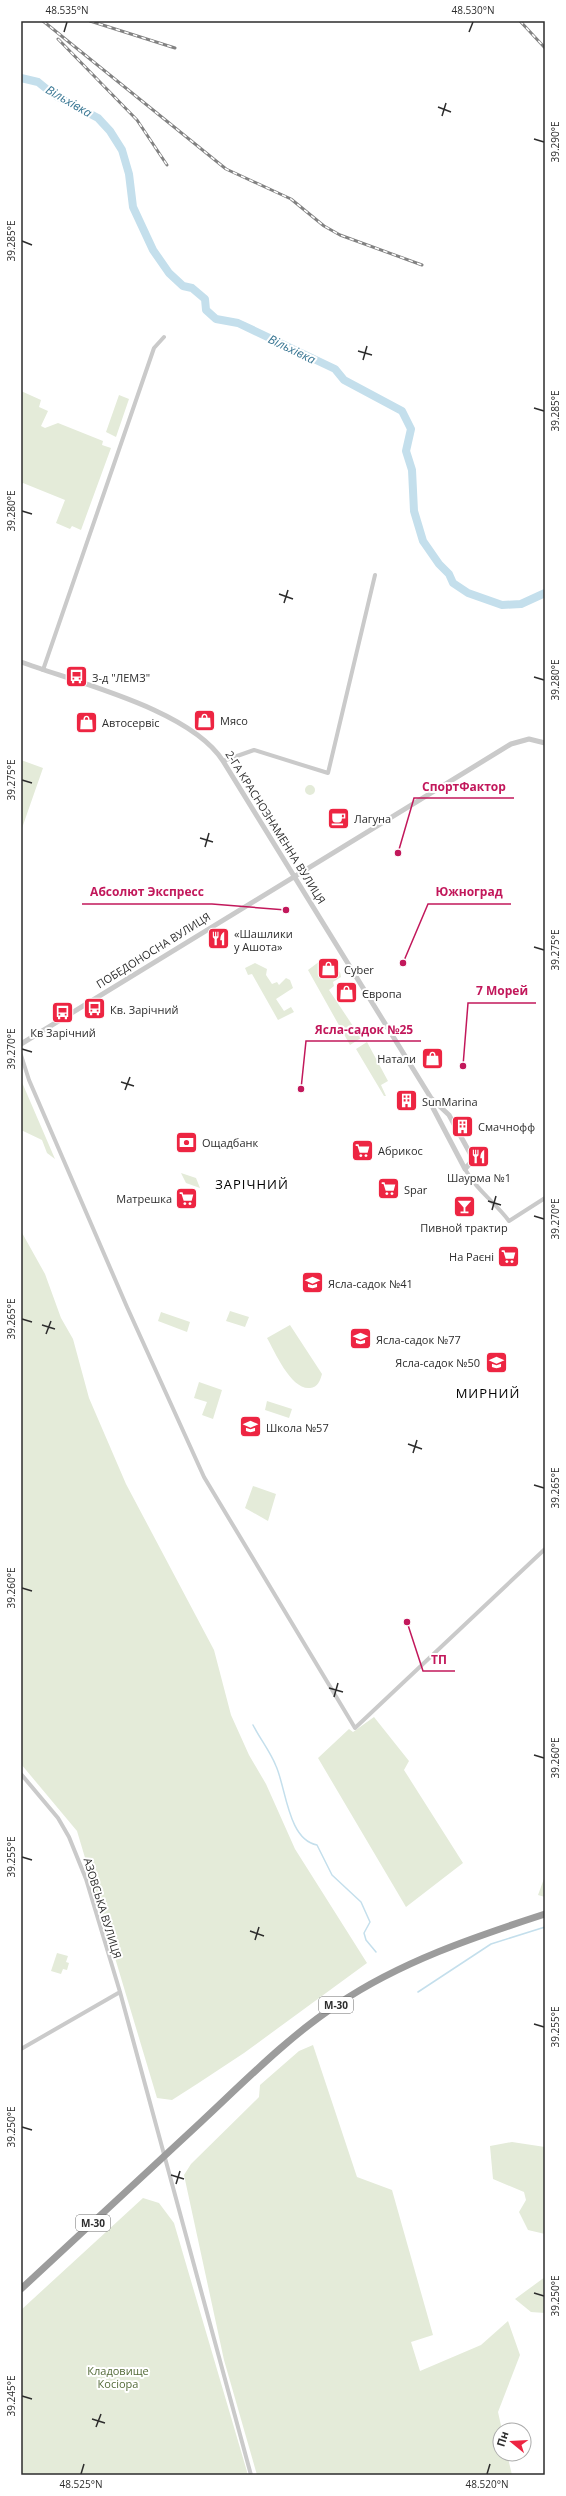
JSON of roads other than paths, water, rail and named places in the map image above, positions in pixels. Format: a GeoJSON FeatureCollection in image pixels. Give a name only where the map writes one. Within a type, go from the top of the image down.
{"type":"FeatureCollection","features":[{"type":"Feature","properties":{"kind":"highway","name":"М-30"},"geometry":{"type":"LineString","coordinates":[[21,2290],[296,2035],[338,2003],[394,1974],[468,1939],[545,1914]]}},
{"type":"Feature","properties":{"kind":"street"},"geometry":{"type":"LineString","coordinates":[[43,670],[154,348],[164,337]]}},
{"type":"Feature","properties":{"kind":"street"},"geometry":{"type":"LineString","coordinates":[[223,761],[254,750],[328,773],[375,575]]}},
{"type":"Feature","properties":{"kind":"street","name":"2-ГА КРАСНОЗНАМЕННА ВУЛИЦЯ"},"geometry":{"type":"LineString","coordinates":[[21,662],[164,714],[198,734],[209,743],[223,761],[431,1098],[449,1115],[471,1155],[472,1161],[465,1169],[433,1108],[431,1098]]}},
{"type":"Feature","properties":{"kind":"street","name":"ПОБЕДОНОСНА ВУЛИЦЯ"},"geometry":{"type":"LineString","coordinates":[[21,1044],[294,875],[511,744],[529,739],[545,743]]}},
{"type":"Feature","properties":{"kind":"street"},"geometry":{"type":"LineString","coordinates":[[21,1055],[29,1080],[197,1463],[355,1728],[545,1549]]}},
{"type":"Feature","properties":{"kind":"street"},"geometry":{"type":"LineString","coordinates":[[465,1169],[473,1184],[497,1204],[509,1221],[545,1198]]}},
{"type":"Feature","properties":{"kind":"street","name":"АЗОВСЬКА ВУЛИЦЯ"},"geometry":{"type":"LineString","coordinates":[[22,1777],[47,1803],[69,1837],[86,1879],[120,1992],[165,2156],[175,2200],[251,2475]]}},
{"type":"Feature","properties":{"kind":"street"},"geometry":{"type":"LineString","coordinates":[[21,2049],[120,1992]]}},
{"type":"Feature","properties":{"kind":"waterway","name":"Вільхівка"},"geometry":{"type":"LineString","coordinates":[[21,78],[38,82],[54,95],[98,118],[110,131],[122,150],[129,174],[133,207],[153,250],[169,273],[183,286],[192,288],[205,299],[206,310],[216,319],[238,323],[335,369],[344,380],[402,411],[411,429],[406,451],[412,470],[414,511],[423,541],[439,564],[449,574],[453,583],[468,593],[502,605],[521,604],[545,593]]}},
{"type":"Feature","properties":{"kind":"waterway"},"geometry":{"type":"LineString","coordinates":[[253,1725],[276,1766],[289,1812],[294,1824],[300,1834],[307,1841],[317,1845],[332,1875],[361,1902],[370,1922],[364,1933],[366,1940],[376,1952]]}},
{"type":"Feature","properties":{"kind":"waterway"},"geometry":{"type":"LineString","coordinates":[[418,1992],[491,1944],[545,1927]]}},
{"type":"Feature","properties":{"kind":"railway"},"geometry":{"type":"LineString","coordinates":[[43,21],[226,169],[291,199],[324,226],[340,235],[422,265]]}},
{"type":"Feature","properties":{"kind":"railway"},"geometry":{"type":"LineString","coordinates":[[90,21],[175,48]]}},
{"type":"Feature","properties":{"kind":"railway"},"geometry":{"type":"LineString","coordinates":[[520,21],[545,48]]}},
{"type":"Feature","properties":{"kind":"railway"},"geometry":{"type":"LineString","coordinates":[[58,39],[137,120],[167,165]]}},
{"type":"Feature","properties":{"kind":"place","name":"З-д \"ЛЕМЗ\""},"geometry":{"type":"Point","coordinates":[76,677]}},
{"type":"Feature","properties":{"kind":"place","name":"Мясо"},"geometry":{"type":"Point","coordinates":[204,720]}},
{"type":"Feature","properties":{"kind":"place","name":"Автосервіс"},"geometry":{"type":"Point","coordinates":[86,722]}},
{"type":"Feature","properties":{"kind":"place","name":"Лагуна"},"geometry":{"type":"Point","coordinates":[338,818]}},
{"type":"Feature","properties":{"kind":"place","name":"СпортФактор"},"geometry":{"type":"Point","coordinates":[398,853]}},
{"type":"Feature","properties":{"kind":"place","name":"Абсолют Экспресс"},"geometry":{"type":"Point","coordinates":[286,910]}},
{"type":"Feature","properties":{"kind":"place","name":"«Шашлики у Ашота»"},"geometry":{"type":"Point","coordinates":[219,939]}},
{"type":"Feature","properties":{"kind":"place","name":"Южноград"},"geometry":{"type":"Point","coordinates":[403,963]}},
{"type":"Feature","properties":{"kind":"place","name":"Cyber"},"geometry":{"type":"Point","coordinates":[328,969]}},
{"type":"Feature","properties":{"kind":"place","name":"Європа"},"geometry":{"type":"Point","coordinates":[346,993]}},
{"type":"Feature","properties":{"kind":"place","name":"Кв. Зарічний"},"geometry":{"type":"Point","coordinates":[94,1009]}},
{"type":"Feature","properties":{"kind":"place","name":"Кв Зарічний"},"geometry":{"type":"Point","coordinates":[63,1012]}},
{"type":"Feature","properties":{"kind":"place","name":"Натали"},"geometry":{"type":"Point","coordinates":[432,1058]}},
{"type":"Feature","properties":{"kind":"place","name":"7 Морей"},"geometry":{"type":"Point","coordinates":[463,1066]}},
{"type":"Feature","properties":{"kind":"place","name":"Ясла-садок №25"},"geometry":{"type":"Point","coordinates":[301,1089]}},
{"type":"Feature","properties":{"kind":"place","name":"SunMarina"},"geometry":{"type":"Point","coordinates":[406,1101]}},
{"type":"Feature","properties":{"kind":"place","name":"Смачнофф"},"geometry":{"type":"Point","coordinates":[463,1126]}},
{"type":"Feature","properties":{"kind":"place","name":"Ощадбанк"},"geometry":{"type":"Point","coordinates":[187,1142]}},
{"type":"Feature","properties":{"kind":"place","name":"Абрикос"},"geometry":{"type":"Point","coordinates":[363,1150]}},
{"type":"Feature","properties":{"kind":"place","name":"Шаурма №1"},"geometry":{"type":"Point","coordinates":[479,1157]}},
{"type":"Feature","properties":{"kind":"place","name":"Spar"},"geometry":{"type":"Point","coordinates":[388,1189]}},
{"type":"Feature","properties":{"kind":"place","name":"Матрешка"},"geometry":{"type":"Point","coordinates":[187,1198]}},
{"type":"Feature","properties":{"kind":"place","name":"Пивной трактир"},"geometry":{"type":"Point","coordinates":[464,1207]}},
{"type":"Feature","properties":{"kind":"place","name":"На Раєні"},"geometry":{"type":"Point","coordinates":[509,1256]}},
{"type":"Feature","properties":{"kind":"place","name":"Ясла-садок №41"},"geometry":{"type":"Point","coordinates":[312,1283]}},
{"type":"Feature","properties":{"kind":"place","name":"Ясла-садок №77"},"geometry":{"type":"Point","coordinates":[360,1339]}},
{"type":"Feature","properties":{"kind":"place","name":"Ясла-садок №50"},"geometry":{"type":"Point","coordinates":[496,1362]}},
{"type":"Feature","properties":{"kind":"place","name":"Школа №57"},"geometry":{"type":"Point","coordinates":[251,1427]}},
{"type":"Feature","properties":{"kind":"place","name":"ТП"},"geometry":{"type":"Point","coordinates":[407,1622]}},
{"type":"Feature","properties":{"kind":"district","name":"ЗАРІЧНИЙ"},"geometry":{"type":"Point","coordinates":[252,1184]}},
{"type":"Feature","properties":{"kind":"district","name":"МИРНИЙ"},"geometry":{"type":"Point","coordinates":[488,1393]}},
{"type":"Feature","properties":{"kind":"park label","name":"Кладовище Косіора"},"geometry":{"type":"Point","coordinates":[118,2376]}}]}
